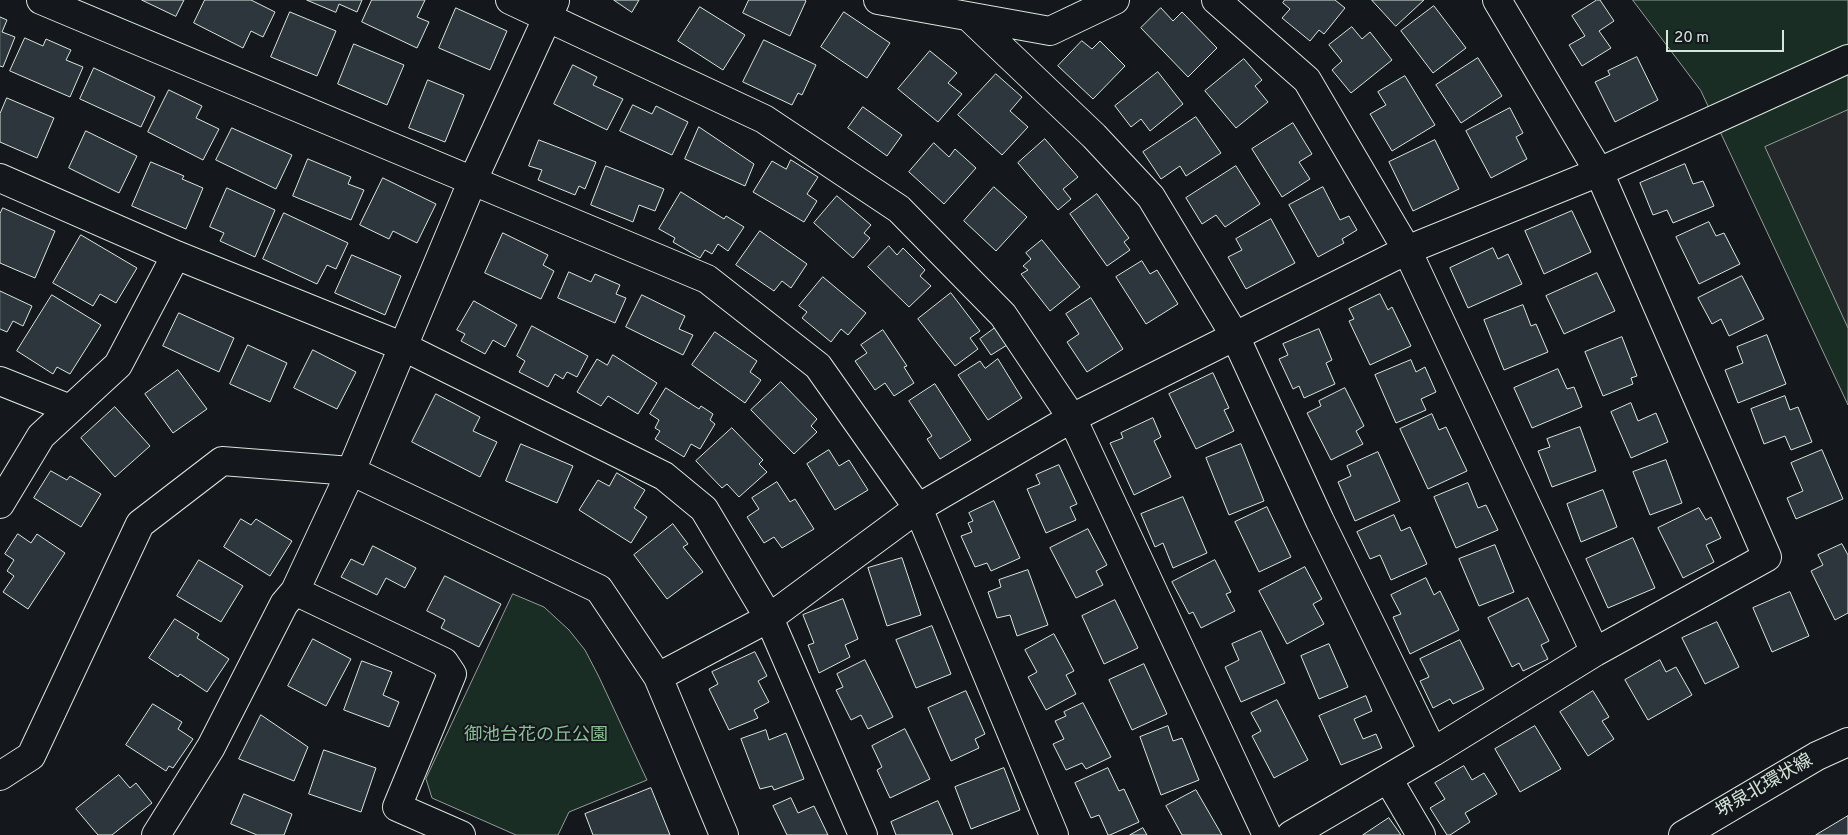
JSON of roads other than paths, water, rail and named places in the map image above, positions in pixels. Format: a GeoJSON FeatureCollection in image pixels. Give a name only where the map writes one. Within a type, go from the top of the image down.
{"type":"FeatureCollection","features":[{"type":"Feature","properties":{"kind":"street"},"geometry":{"type":"LineString","coordinates":[[41,0],[707,279],[818,366],[918,508],[1054,835]]}},
{"type":"Feature","properties":{"kind":"street"},"geometry":{"type":"LineString","coordinates":[[510,0],[552,9],[764,119],[899,209],[1003,315],[1072,418],[1266,835]]}},
{"type":"Feature","properties":{"kind":"street"},"geometry":{"type":"LineString","coordinates":[[878,0],[1050,31],[1115,0]]}},
{"type":"Feature","properties":{"kind":"street"},"geometry":{"type":"LineString","coordinates":[[1216,0],[1307,80],[1407,250],[1595,652]]}},
{"type":"Feature","properties":{"kind":"street"},"geometry":{"type":"LineString","coordinates":[[1291,835],[1433,752],[1595,652],[1767,557],[1600,172],[1497,0]]}},
{"type":"Feature","properties":{"kind":"street"},"geometry":{"type":"LineString","coordinates":[[156,835],[211,747],[284,604],[295,591],[351,471],[472,182],[552,9]]}},
{"type":"Feature","properties":{"kind":"street"},"geometry":{"type":"LineString","coordinates":[[969,17],[1094,136],[1151,197],[1235,336],[1320,520],[1433,752]]}},
{"type":"Feature","properties":{"kind":"street"},"geometry":{"type":"LineString","coordinates":[[658,677],[769,618],[918,508],[1072,418],[1407,250],[1600,172],[1848,59]]}},
{"type":"Feature","properties":{"kind":"street"},"geometry":{"type":"LineString","coordinates":[[0,178],[176,255],[404,346],[664,476],[704,509],[769,618],[863,835]]}},
{"type":"Feature","properties":{"kind":"street"},"geometry":{"type":"LineString","coordinates":[[0,504],[42,436],[118,365],[176,255]]}},
{"type":"Feature","properties":{"kind":"street"},"geometry":{"type":"LineString","coordinates":[[0,381],[70,409]]}},
{"type":"Feature","properties":{"kind":"street"},"geometry":{"type":"LineString","coordinates":[[0,776],[31,756],[140,524],[222,461],[351,471],[599,590],[658,677],[724,835]]}},
{"type":"Feature","properties":{"kind":"street"},"geometry":{"type":"LineString","coordinates":[[295,591],[444,662],[452,674],[397,806],[461,835]]}},
{"type":"Feature","properties":{"kind":"street","name":"堺泉北環状線"},"geometry":{"type":"LineString","coordinates":[[1683,835],[1817,756],[1848,742]]}},
{"type":"Feature","properties":{"kind":"street"},"geometry":{"type":"LineString","coordinates":[[1388,779],[1420,835]]}},
{"type":"Feature","properties":{"kind":"park label","name":"御池台花の丘公園"},"geometry":{"type":"Point","coordinates":[536,736]}}]}
